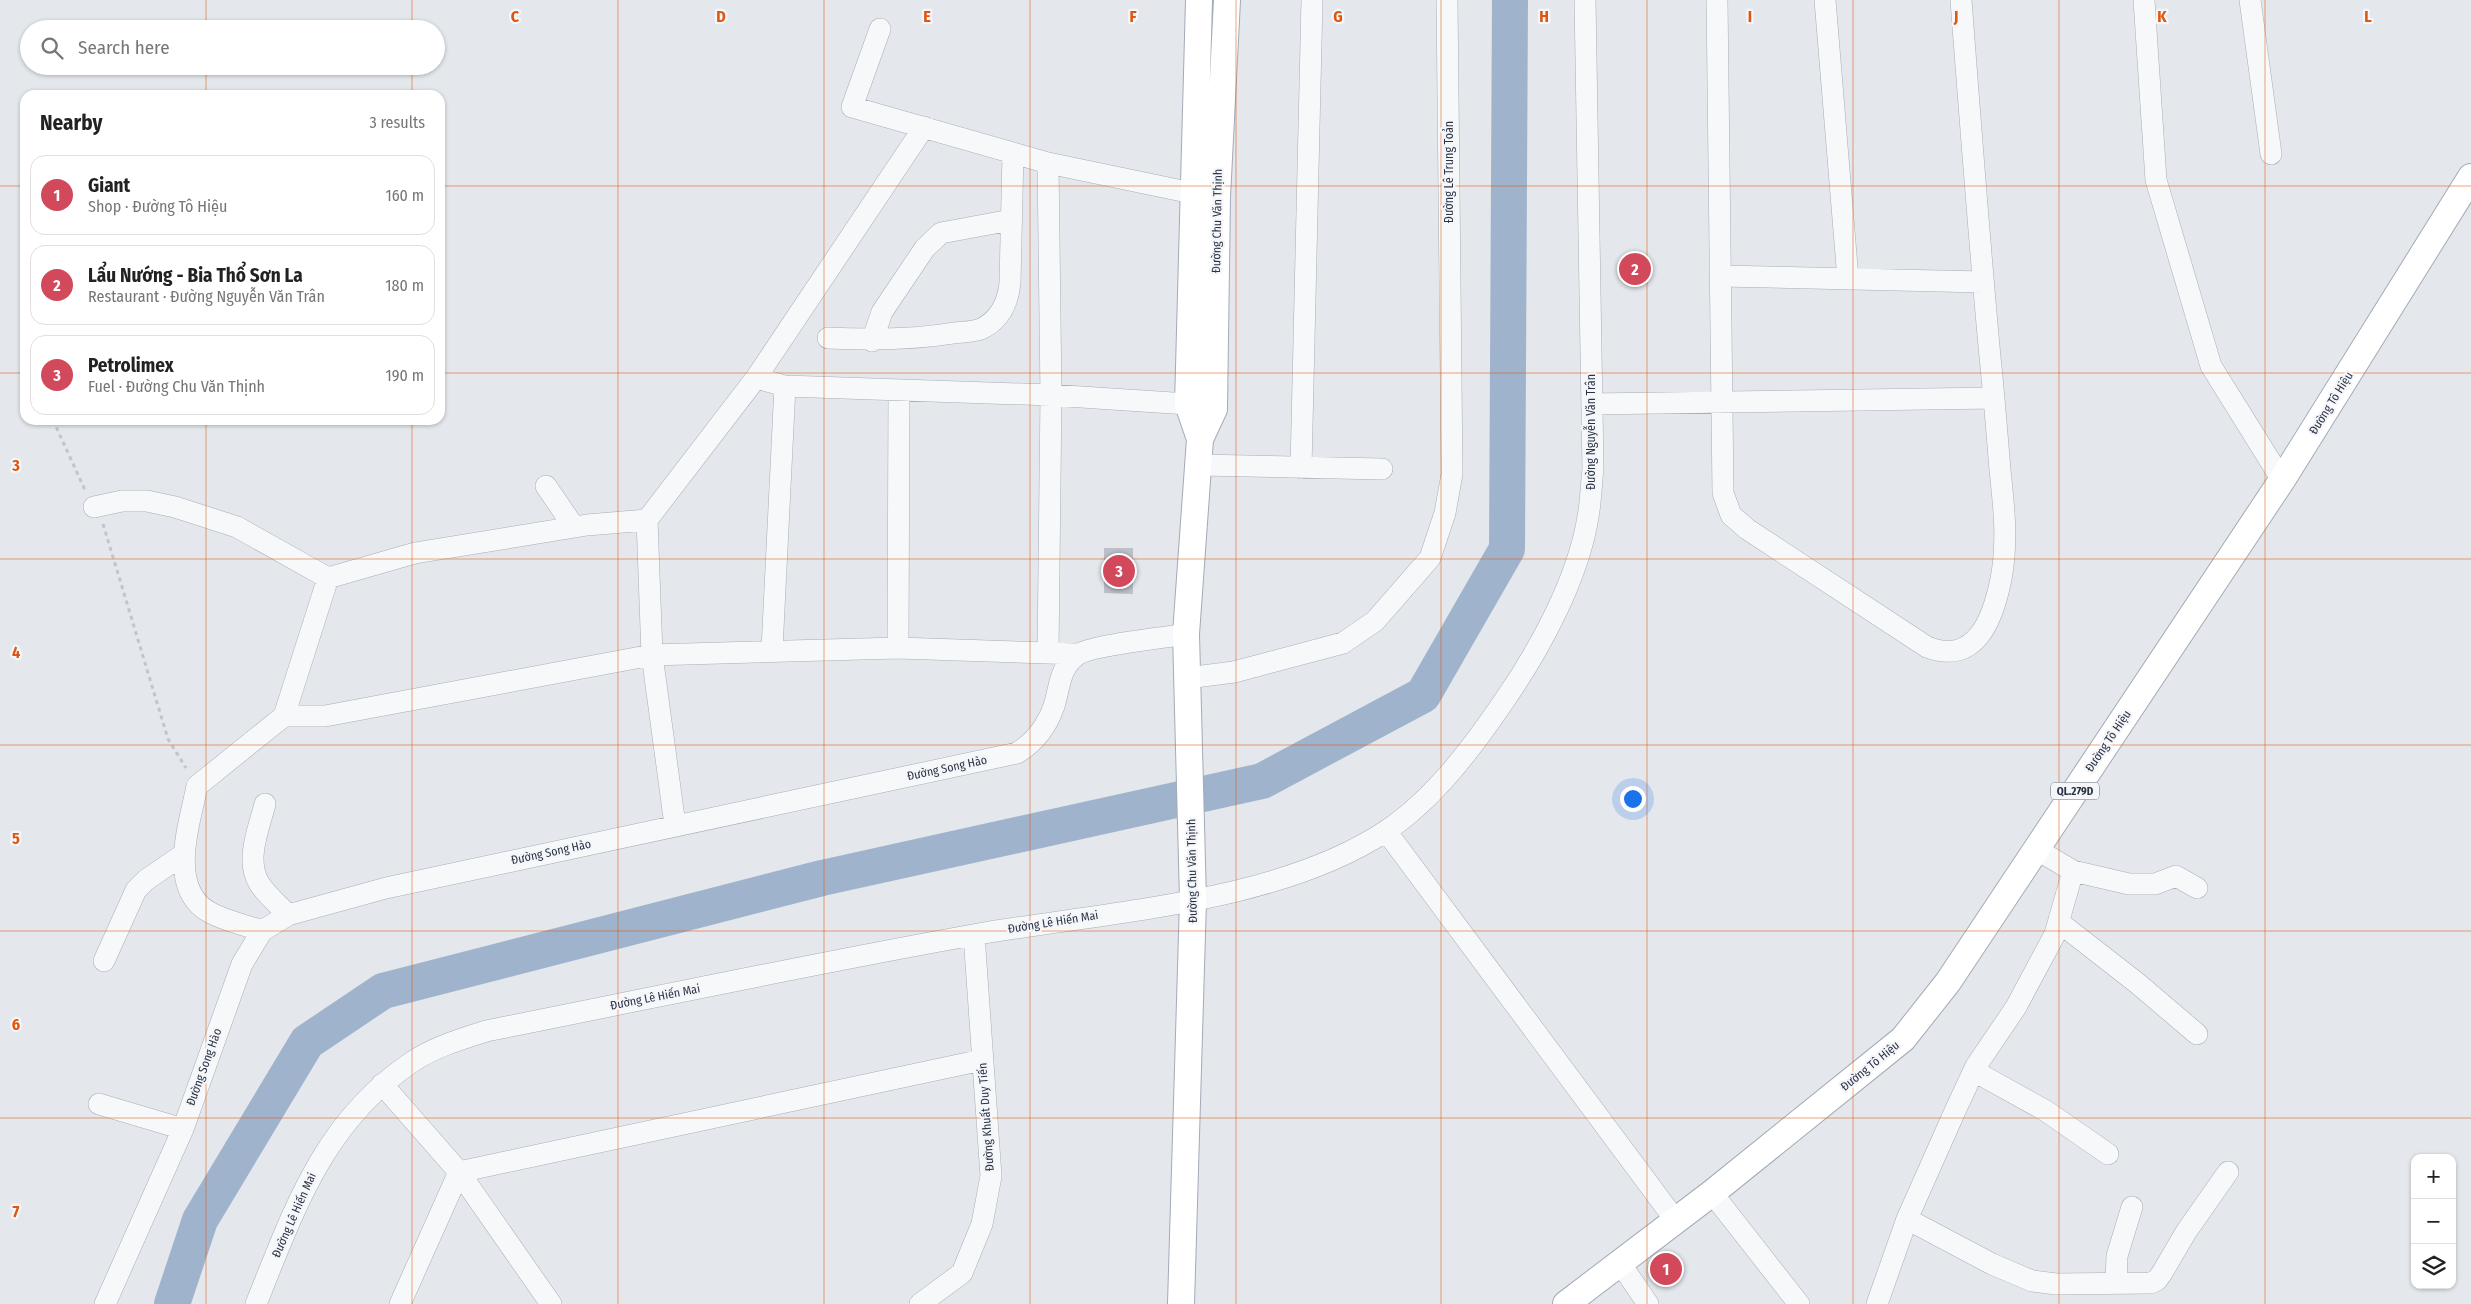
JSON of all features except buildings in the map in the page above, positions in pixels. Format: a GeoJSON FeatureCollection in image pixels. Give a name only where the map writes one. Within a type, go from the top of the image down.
{"type":"FeatureCollection","features":[{"type":"Feature","properties":{"kind":"main road","name":"Đường Chu Văn Thịnh"},"geometry":{"type":"LineString","coordinates":[[1181,1304],[1192,889],[1190,720],[1186,634],[1200,438],[1188,404],[1192,193],[1199,0]]}},
{"type":"Feature","properties":{"kind":"main road","name":"Đường Chu Văn Thịnh"},"geometry":{"type":"LineString","coordinates":[[1200,438],[1214,409],[1217,196],[1227,0]]}},
{"type":"Feature","properties":{"kind":"main road","name":"Đường Tô Hiệu"},"geometry":{"type":"LineString","coordinates":[[1566,1304],[1712,1193],[1903,1040],[1948,982],[2282,480],[2471,177]]}},
{"type":"Feature","properties":{"kind":"street"},"geometry":{"type":"LineString","coordinates":[[1301,468],[1312,0]]}},
{"type":"Feature","properties":{"kind":"street","name":"Đường Lê Trung Toản"},"geometry":{"type":"LineString","coordinates":[[1187,678],[1234,672],[1343,643],[1376,621],[1430,558],[1445,513],[1452,474],[1447,0]]}},
{"type":"Feature","properties":{"kind":"street","name":"Đường Nguyễn Văn Trân"},"geometry":{"type":"LineString","coordinates":[[1192,889],[1272,881],[1310,869],[1386,831],[1431,793],[1484,730],[1514,687],[1543,636],[1577,560],[1588,518],[1593,469],[1585,0]]}},
{"type":"Feature","properties":{"kind":"street"},"geometry":{"type":"LineString","coordinates":[[1717,0],[1723,493],[1731,515],[1747,529],[1927,647],[1942,653],[1958,652],[1964,649],[1982,632],[1994,606],[2001,578],[2006,534],[1983,282],[1961,0]]}},
{"type":"Feature","properties":{"kind":"street"},"geometry":{"type":"LineString","coordinates":[[1825,0],[1848,279]]}},
{"type":"Feature","properties":{"kind":"street"},"geometry":{"type":"LineString","coordinates":[[2144,0],[2156,180],[2210,366],[2282,480]]}},
{"type":"Feature","properties":{"kind":"street"},"geometry":{"type":"LineString","coordinates":[[2250,0],[2271,154]]}},
{"type":"Feature","properties":{"kind":"street"},"geometry":{"type":"LineString","coordinates":[[880,29],[852,107],[1048,163],[1192,193]]}},
{"type":"Feature","properties":{"kind":"street"},"geometry":{"type":"LineString","coordinates":[[675,825],[652,655],[647,520],[756,378],[924,128]]}},
{"type":"Feature","properties":{"kind":"street"},"geometry":{"type":"LineString","coordinates":[[828,338],[872,340],[923,339],[980,329],[999,315],[1008,297],[1009,290],[1013,153]]}},
{"type":"Feature","properties":{"kind":"street"},"geometry":{"type":"LineString","coordinates":[[1048,163],[1051,395],[1048,653]]}},
{"type":"Feature","properties":{"kind":"street"},"geometry":{"type":"LineString","coordinates":[[872,340],[882,312],[925,248],[941,233],[1012,220]]}},
{"type":"Feature","properties":{"kind":"street"},"geometry":{"type":"LineString","coordinates":[[1721,276],[1983,282]]}},
{"type":"Feature","properties":{"kind":"street"},"geometry":{"type":"LineString","coordinates":[[756,378],[786,386],[1051,395],[1188,404]]}},
{"type":"Feature","properties":{"kind":"street"},"geometry":{"type":"LineString","coordinates":[[772,650],[786,386]]}},
{"type":"Feature","properties":{"kind":"street"},"geometry":{"type":"LineString","coordinates":[[898,648],[899,390]]}},
{"type":"Feature","properties":{"kind":"street"},"geometry":{"type":"LineString","coordinates":[[1592,404],[1994,398]]}},
{"type":"Feature","properties":{"kind":"street"},"geometry":{"type":"LineString","coordinates":[[1199,465],[1382,469]]}},
{"type":"Feature","properties":{"kind":"street"},"geometry":{"type":"LineString","coordinates":[[546,486],[574,527]]}},
{"type":"Feature","properties":{"kind":"street"},"geometry":{"type":"LineString","coordinates":[[94,507],[147,500],[175,506],[237,527],[328,578],[415,553],[574,527],[647,520]]}},
{"type":"Feature","properties":{"kind":"street"},"geometry":{"type":"LineString","coordinates":[[262,931],[211,913],[199,905],[186,883],[184,854],[197,786],[284,716],[328,578]]}},
{"type":"Feature","properties":{"kind":"street"},"geometry":{"type":"LineString","coordinates":[[284,716],[325,716],[652,655],[772,650],[898,648],[1078,654],[1095,649],[1186,634]]}},
{"type":"Feature","properties":{"kind":"street","name":"Đường Song Hào"},"geometry":{"type":"LineString","coordinates":[[105,1304],[182,1129],[242,964],[262,931],[288,915],[386,888],[1017,753],[1028,747],[1041,732],[1054,706],[1059,680],[1066,665],[1078,654]]}},
{"type":"Feature","properties":{"kind":"street"},"geometry":{"type":"LineString","coordinates":[[265,804],[252,856],[253,870],[259,884],[288,915]]}},
{"type":"Feature","properties":{"kind":"street"},"geometry":{"type":"LineString","coordinates":[[1386,831],[1676,1220]]}},
{"type":"Feature","properties":{"kind":"street"},"geometry":{"type":"LineString","coordinates":[[2036,849],[2073,871],[2129,884],[2155,884],[2176,876],[2197,888]]}},
{"type":"Feature","properties":{"kind":"street"},"geometry":{"type":"LineString","coordinates":[[104,960],[136,890],[146,880],[184,854]]}},
{"type":"Feature","properties":{"kind":"street"},"geometry":{"type":"LineString","coordinates":[[1877,1304],[1907,1219],[1974,1071],[2016,1006],[2060,923],[2073,871]]}},
{"type":"Feature","properties":{"kind":"street","name":"Đường Lê Hiến Mai"},"geometry":{"type":"LineString","coordinates":[[256,1304],[302,1191],[341,1127],[382,1084],[413,1061],[449,1043],[486,1031],[974,935],[1192,889]]}},
{"type":"Feature","properties":{"kind":"street"},"geometry":{"type":"LineString","coordinates":[[2060,923],[2137,983],[2197,1034]]}},
{"type":"Feature","properties":{"kind":"street","name":"Đường Khuất Duy Tiến"},"geometry":{"type":"LineString","coordinates":[[920,1304],[962,1273],[982,1224],[991,1176],[974,935]]}},
{"type":"Feature","properties":{"kind":"street"},"geometry":{"type":"LineString","coordinates":[[459,1172],[982,1060]]}},
{"type":"Feature","properties":{"kind":"street"},"geometry":{"type":"LineString","coordinates":[[1974,1071],[2046,1112],[2108,1154]]}},
{"type":"Feature","properties":{"kind":"street"},"geometry":{"type":"LineString","coordinates":[[382,1084],[459,1172],[551,1304]]}},
{"type":"Feature","properties":{"kind":"street"},"geometry":{"type":"LineString","coordinates":[[99,1104],[182,1129]]}},
{"type":"Feature","properties":{"kind":"street"},"geometry":{"type":"LineString","coordinates":[[407,1300],[459,1172]]}},
{"type":"Feature","properties":{"kind":"street"},"geometry":{"type":"LineString","coordinates":[[1907,1219],[1992,1264],[2032,1281],[2056,1284],[2142,1283],[2157,1280],[2186,1232],[2228,1172]]}},
{"type":"Feature","properties":{"kind":"street"},"geometry":{"type":"LineString","coordinates":[[1712,1193],[1799,1304]]}},
{"type":"Feature","properties":{"kind":"street"},"geometry":{"type":"LineString","coordinates":[[2116,1283],[2117,1256],[2132,1207]]}},
{"type":"Feature","properties":{"kind":"street"},"geometry":{"type":"LineString","coordinates":[[1620,1263],[1648,1304]]}},
{"type":"Feature","properties":{"kind":"path"},"geometry":{"type":"LineString","coordinates":[[55,425],[100,516],[168,739],[197,786]]}},
{"type":"Feature","properties":{"kind":"waterway"},"geometry":{"type":"LineString","coordinates":[[172,1304],[200,1220],[307,1042],[383,991],[822,878],[1262,781],[1423,695],[1507,549],[1510,0]]}},
{"type":"Feature","properties":{"kind":"place","name":"Lẩu Nướng - Bia Thổ Sơn La"},"geometry":{"type":"Point","coordinates":[1635,269]}},
{"type":"Feature","properties":{"kind":"place","name":"Petrolimex"},"geometry":{"type":"Point","coordinates":[1119,571]}},
{"type":"Feature","properties":{"kind":"place","name":"Giant"},"geometry":{"type":"Point","coordinates":[1666,1269]}}]}
